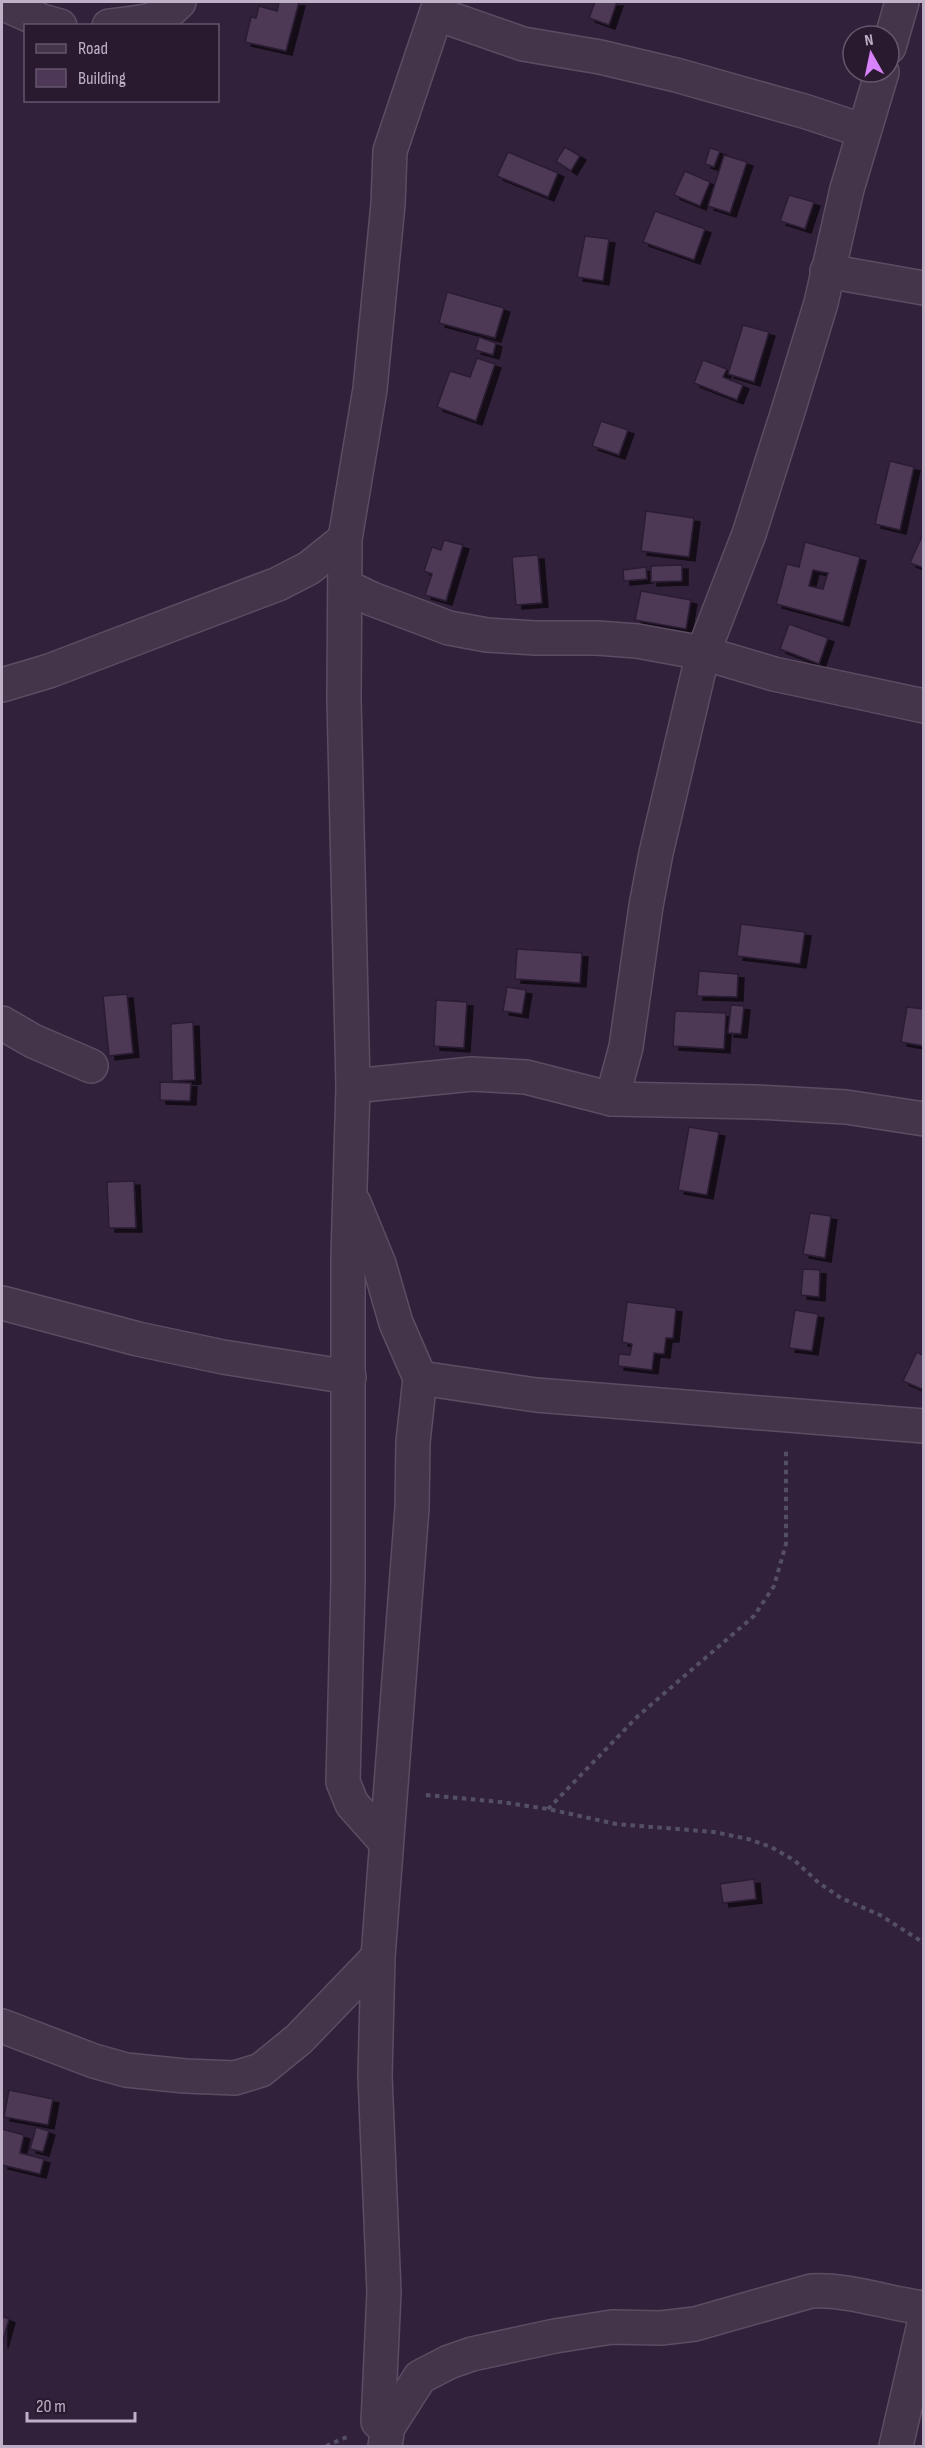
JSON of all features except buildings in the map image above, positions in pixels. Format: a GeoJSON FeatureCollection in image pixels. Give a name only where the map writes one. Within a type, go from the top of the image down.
{"type":"FeatureCollection","features":[{"type":"Feature","properties":{"kind":"street"},"geometry":{"type":"LineString","coordinates":[[126,24],[151,21],[170,11],[179,2]]}},
{"type":"Feature","properties":{"kind":"street"},"geometry":{"type":"LineString","coordinates":[[896,24],[902,2]]}},
{"type":"Feature","properties":{"kind":"street"},"geometry":{"type":"LineString","coordinates":[[2,3],[53,24]]}},
{"type":"Feature","properties":{"kind":"street"},"geometry":{"type":"LineString","coordinates":[[385,1841],[352,1804],[344,1782],[353,1086],[344,699],[345,539],[369,389],[388,204],[390,151],[430,12],[523,44],[600,57],[676,75],[807,112],[864,131]]}},
{"type":"Feature","properties":{"kind":"street"},"geometry":{"type":"LineString","coordinates":[[612,1099],[626,1047],[656,853],[703,653],[749,534],[806,352],[847,189],[878,84]]}},
{"type":"Feature","properties":{"kind":"street"},"geometry":{"type":"LineString","coordinates":[[827,271],[924,288]]}},
{"type":"Feature","properties":{"kind":"street"},"geometry":{"type":"LineString","coordinates":[[2,685],[60,667],[278,584],[309,568],[345,539]]}},
{"type":"Feature","properties":{"kind":"street"},"geometry":{"type":"LineString","coordinates":[[345,586],[372,599],[449,628],[487,635],[637,641],[703,653],[774,674],[924,706]]}},
{"type":"Feature","properties":{"kind":"street"},"geometry":{"type":"LineString","coordinates":[[2,1023],[33,1041],[91,1066]]}},
{"type":"Feature","properties":{"kind":"street"},"geometry":{"type":"LineString","coordinates":[[353,1086],[472,1074],[526,1077],[612,1099],[756,1102],[834,1107],[924,1119]]}},
{"type":"Feature","properties":{"kind":"street"},"geometry":{"type":"LineString","coordinates":[[350,1193],[379,1264],[396,1323],[420,1378],[413,1442],[410,1543],[385,1841],[378,1957],[375,2076],[384,2292],[378,2422],[387,2437]]}},
{"type":"Feature","properties":{"kind":"street"},"geometry":{"type":"LineString","coordinates":[[2,1303],[138,1339],[224,1357],[349,1377]]}},
{"type":"Feature","properties":{"kind":"street"},"geometry":{"type":"LineString","coordinates":[[420,1378],[536,1395],[924,1426]]}},
{"type":"Feature","properties":{"kind":"street"},"geometry":{"type":"LineString","coordinates":[[2,2026],[94,2061],[126,2070],[235,2078],[261,2070],[299,2038],[378,1957]]}},
{"type":"Feature","properties":{"kind":"street"},"geometry":{"type":"LineString","coordinates":[[387,2437],[420,2377],[449,2362],[472,2354],[555,2336],[612,2327],[661,2328],[695,2324],[811,2291],[831,2290],[853,2293],[901,2305],[924,2308]]}},
{"type":"Feature","properties":{"kind":"street"},"geometry":{"type":"LineString","coordinates":[[896,2446],[924,2324]]}},
{"type":"Feature","properties":{"kind":"path"},"geometry":{"type":"LineString","coordinates":[[548,1809],[638,1716],[754,1616],[774,1586],[786,1544],[785,1415]]}},
{"type":"Feature","properties":{"kind":"path"},"geometry":{"type":"LineString","coordinates":[[389,1794],[451,1796],[548,1809],[616,1824],[714,1832],[771,1847],[794,1860],[819,1883],[840,1898],[880,1915],[924,1943]]}}]}
